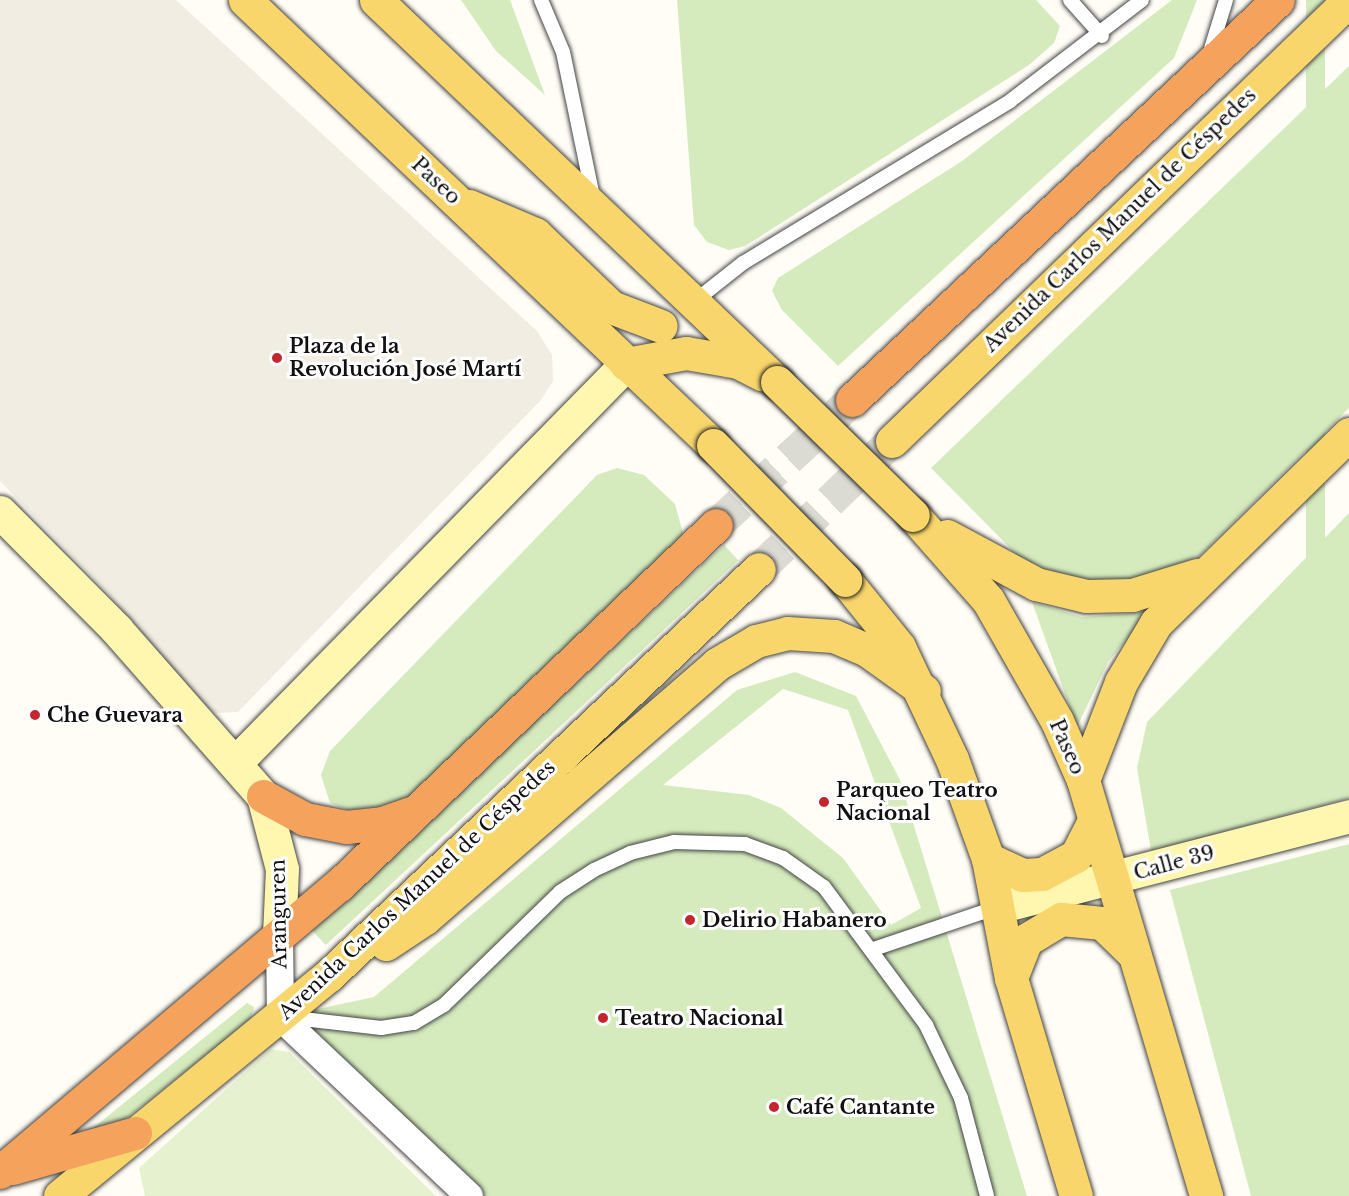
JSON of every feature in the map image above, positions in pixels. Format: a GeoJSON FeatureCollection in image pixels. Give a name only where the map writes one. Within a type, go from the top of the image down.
{"type":"FeatureCollection","features":[{"type":"Feature","properties":{"kind":"highway"},"geometry":{"type":"LineString","coordinates":[[852,400],[1278,0]]}},
{"type":"Feature","properties":{"kind":"highway"},"geometry":{"type":"LineString","coordinates":[[0,1172],[279,934],[419,810],[716,525]]}},
{"type":"Feature","properties":{"kind":"highway"},"geometry":{"type":"LineString","coordinates":[[263,796],[305,819],[346,827],[382,824],[419,810]]}},
{"type":"Feature","properties":{"kind":"highway"},"geometry":{"type":"LineString","coordinates":[[0,1172],[135,1133]]}},
{"type":"Feature","properties":{"kind":"main road","name":"Paseo"},"geometry":{"type":"LineString","coordinates":[[245,0],[712,445],[845,580],[893,638],[924,691]]}},
{"type":"Feature","properties":{"kind":"main road"},"geometry":{"type":"LineString","coordinates":[[376,0],[695,301],[662,326],[626,364]]}},
{"type":"Feature","properties":{"kind":"main road","name":"Avenida Carlos Manuel de Céspedes"},"geometry":{"type":"LineString","coordinates":[[892,441],[1348,0]]}},
{"type":"Feature","properties":{"kind":"main road"},"geometry":{"type":"LineString","coordinates":[[1306,41],[1349,20]]}},
{"type":"Feature","properties":{"kind":"main road"},"geometry":{"type":"LineString","coordinates":[[461,204],[535,234],[611,307],[662,326]]}},
{"type":"Feature","properties":{"kind":"main road","name":"Paseo"},"geometry":{"type":"LineString","coordinates":[[695,301],[913,514],[988,600],[1057,721],[1083,780],[1131,951],[1206,1196]]}},
{"type":"Feature","properties":{"kind":"main road"},"geometry":{"type":"LineString","coordinates":[[626,364],[666,354],[710,355],[777,382]]}},
{"type":"Feature","properties":{"kind":"main road"},"geometry":{"type":"LineString","coordinates":[[1083,780],[1137,651],[1156,623],[1349,434]]}},
{"type":"Feature","properties":{"kind":"main road"},"geometry":{"type":"LineString","coordinates":[[913,514],[1036,584],[1086,596],[1155,591],[1193,577],[1220,558]]}},
{"type":"Feature","properties":{"kind":"main road","name":"Avenida Carlos Manuel de Céspedes"},"geometry":{"type":"LineString","coordinates":[[60,1196],[329,975],[759,569]]}},
{"type":"Feature","properties":{"kind":"main road"},"geometry":{"type":"LineString","coordinates":[[329,975],[425,918],[717,663],[756,641],[787,633],[834,636],[867,650],[924,691],[988,859],[1011,978],[1076,1196]]}},
{"type":"Feature","properties":{"kind":"main road"},"geometry":{"type":"LineString","coordinates":[[988,859],[1023,875],[1042,874],[1076,856],[1093,822]]}},
{"type":"Feature","properties":{"kind":"main road"},"geometry":{"type":"LineString","coordinates":[[1011,978],[1026,940],[1061,919],[1102,923],[1131,951]]}},
{"type":"Feature","properties":{"kind":"street"},"geometry":{"type":"LineString","coordinates":[[236,762],[626,364]]}},
{"type":"Feature","properties":{"kind":"street","name":"Aranguren"},"geometry":{"type":"LineString","coordinates":[[0,512],[236,762],[263,796],[282,868],[279,934],[280,1017]]}},
{"type":"Feature","properties":{"kind":"street","name":"Calle 39"},"geometry":{"type":"LineString","coordinates":[[998,908],[1112,880],[1349,816]]}},
{"type":"Feature","properties":{"kind":"street"},"geometry":{"type":"LineString","coordinates":[[280,1017],[469,1196]]}},
{"type":"Feature","properties":{"kind":"lane"},"geometry":{"type":"LineString","coordinates":[[541,0],[563,52],[595,205]]}},
{"type":"Feature","properties":{"kind":"lane"},"geometry":{"type":"LineString","coordinates":[[1070,0],[1102,36]]}},
{"type":"Feature","properties":{"kind":"lane"},"geometry":{"type":"LineString","coordinates":[[695,301],[743,263],[1010,101],[1102,36],[1142,0]]}},
{"type":"Feature","properties":{"kind":"lane"},"geometry":{"type":"LineString","coordinates":[[1205,69],[1226,0]]}},
{"type":"Feature","properties":{"kind":"lane"},"geometry":{"type":"LineString","coordinates":[[280,1017],[381,1028],[414,1023],[444,1005],[560,892],[630,853],[674,842],[726,842],[783,858],[824,887],[874,949],[926,1025],[961,1098],[987,1196]]}},
{"type":"Feature","properties":{"kind":"lane"},"geometry":{"type":"LineString","coordinates":[[874,949],[998,908]]}},
{"type":"Feature","properties":{"kind":"green space"},"geometry":{"type":"Polygon","coordinates":[[[461,0],[510,0],[545,95],[496,51],[461,0]]]}},
{"type":"Feature","properties":{"kind":"green space"},"geometry":{"type":"Polygon","coordinates":[[[677,0],[1036,0],[1060,26],[1054,43],[1029,65],[745,246],[729,250],[707,242],[694,225],[677,0]]]}},
{"type":"Feature","properties":{"kind":"green space"},"geometry":{"type":"Polygon","coordinates":[[[1172,0],[1197,0],[1174,58],[838,366],[782,310],[772,291],[778,278],[962,161],[1172,0]]]}},
{"type":"Feature","properties":{"kind":"green space"},"geometry":{"type":"Polygon","coordinates":[[[1306,0],[1325,0],[1325,594],[1306,594],[1306,0]]]}},
{"type":"Feature","properties":{"kind":"green space"},"geometry":{"type":"Polygon","coordinates":[[[1349,66],[1349,408],[1199,556],[1173,572],[1087,587],[1026,564],[931,468],[1349,66]]]}},
{"type":"Feature","properties":{"kind":"green space"},"geometry":{"type":"Polygon","coordinates":[[[617,468],[644,475],[675,504],[684,537],[430,783],[398,803],[356,813],[330,803],[321,775],[330,751],[597,475],[617,468]]]}},
{"type":"Feature","properties":{"kind":"green space"},"geometry":{"type":"Polygon","coordinates":[[[1349,513],[1349,798],[1151,851],[1137,768],[1147,722],[1349,513]]]}},
{"type":"Feature","properties":{"kind":"green space"},"geometry":{"type":"Polygon","coordinates":[[[724,545],[738,560],[326,945],[312,930],[724,545]]]}},
{"type":"Feature","properties":{"kind":"green space"},"geometry":{"type":"Polygon","coordinates":[[[1032,602],[1082,617],[1149,612],[1108,662],[1077,727],[1032,602]]]}},
{"type":"Feature","properties":{"kind":"green space"},"geometry":{"type":"Polygon","coordinates":[[[795,672],[856,696],[900,780],[1027,1196],[469,1196],[280,1017],[374,997],[737,690],[795,672]],[[783,689],[663,785],[749,795],[781,808],[843,858],[891,925],[921,908],[848,710],[783,689]]]}},
{"type":"Feature","properties":{"kind":"green space"},"geometry":{"type":"Polygon","coordinates":[[[1349,844],[1349,1196],[1251,1196],[1170,890],[1349,844]]]}},
{"type":"Feature","properties":{"kind":"green space"},"geometry":{"type":"Polygon","coordinates":[[[247,1003],[254,1007],[250,1021],[124,1120],[87,1133],[247,1003]]]}},
{"type":"Feature","properties":{"kind":"green space"},"geometry":{"type":"Polygon","coordinates":[[[271,1049],[289,1052],[436,1196],[145,1196],[139,1168],[271,1049]]]}},
{"type":"Feature","properties":{"kind":"shaded area","name":"Plaza de la Revolución José Martí"},"geometry":{"type":"Polygon","coordinates":[[[0,0],[176,0],[537,331],[552,355],[553,381],[541,400],[238,712],[216,713],[199,703],[107,592],[0,481],[0,0]]]}},
{"type":"Feature","properties":{"kind":"tunnel"},"geometry":{"type":"LineString","coordinates":[[716,525],[852,400]]}},
{"type":"Feature","properties":{"kind":"tunnel"},"geometry":{"type":"LineString","coordinates":[[759,569],[892,441]]}},
{"type":"Feature","properties":{"kind":"place","name":"Plaza de la Revolución José Martí"},"geometry":{"type":"Point","coordinates":[277,358]}},
{"type":"Feature","properties":{"kind":"place","name":"Che Guevara"},"geometry":{"type":"Point","coordinates":[35,715]}},
{"type":"Feature","properties":{"kind":"place","name":"Parqueo Teatro Nacional"},"geometry":{"type":"Point","coordinates":[824,802]}},
{"type":"Feature","properties":{"kind":"place","name":"Delirio Habanero"},"geometry":{"type":"Point","coordinates":[690,920]}},
{"type":"Feature","properties":{"kind":"place","name":"Teatro Nacional"},"geometry":{"type":"Point","coordinates":[603,1018]}},
{"type":"Feature","properties":{"kind":"place","name":"Café Cantante"},"geometry":{"type":"Point","coordinates":[774,1107]}}]}
